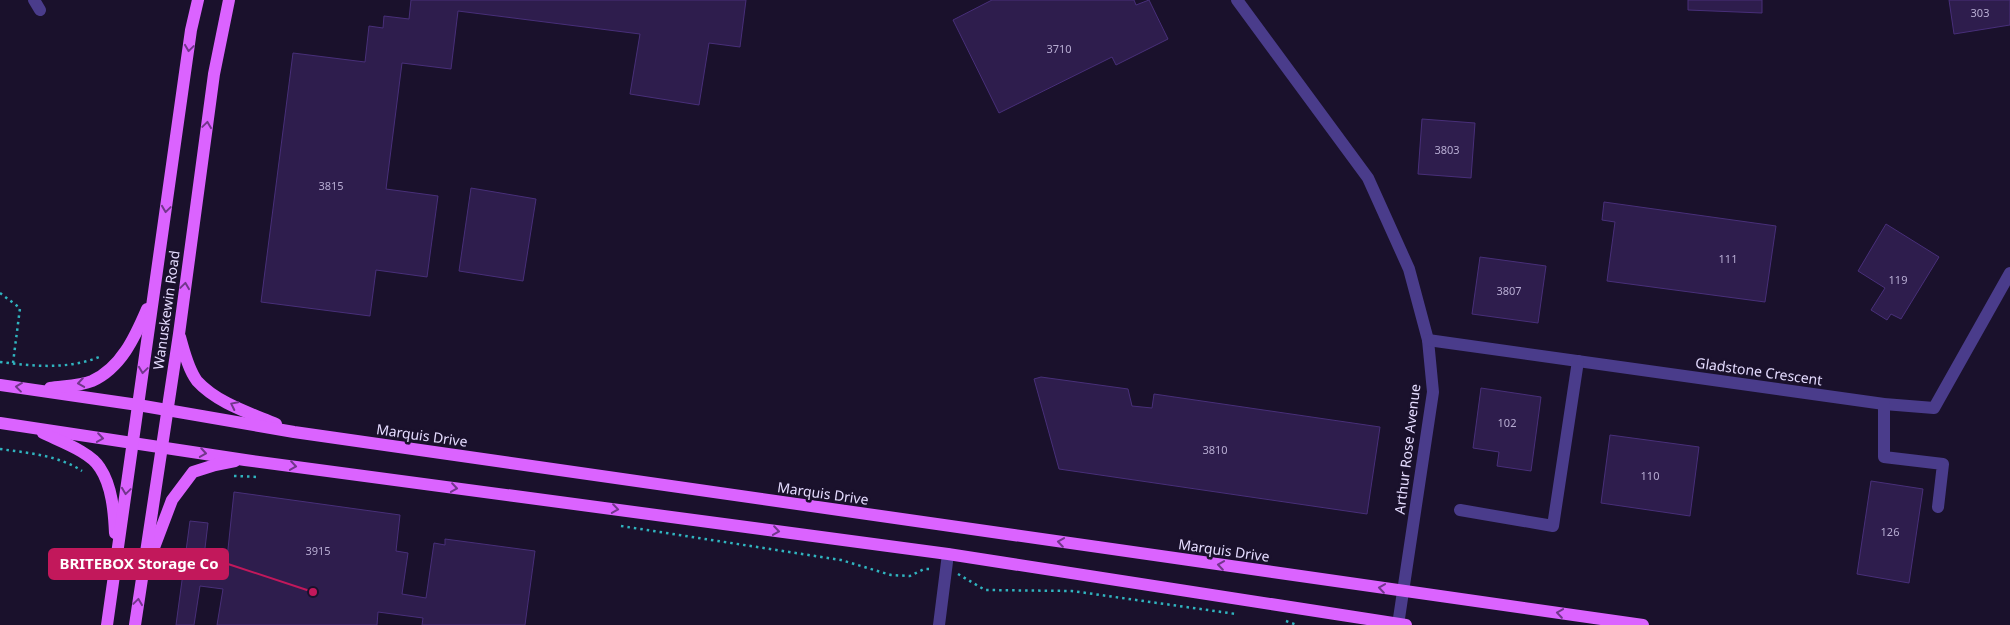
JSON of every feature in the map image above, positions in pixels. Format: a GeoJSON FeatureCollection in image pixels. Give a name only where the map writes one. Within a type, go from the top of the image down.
{"type":"FeatureCollection","features":[{"type":"Feature","properties":{"kind":"main road","name":"Wanuskewin Road"},"geometry":{"type":"LineString","coordinates":[[107,625],[191,30],[198,0]]}},
{"type":"Feature","properties":{"kind":"main road","name":"Wanuskewin Road"},"geometry":{"type":"LineString","coordinates":[[135,625],[179,334],[214,74],[229,0]]}},
{"type":"Feature","properties":{"kind":"main road"},"geometry":{"type":"LineString","coordinates":[[38,389],[90,381],[108,371],[120,359],[138,329],[153,296]]}},
{"type":"Feature","properties":{"kind":"main road"},"geometry":{"type":"LineString","coordinates":[[179,334],[186,358],[197,380],[231,404],[294,432]]}},
{"type":"Feature","properties":{"kind":"main road","name":"Marquis Drive"},"geometry":{"type":"LineString","coordinates":[[0,385],[38,389],[294,432],[1643,625]]}},
{"type":"Feature","properties":{"kind":"main road"},"geometry":{"type":"LineString","coordinates":[[0,423],[244,460],[948,554],[1400,625]]}},
{"type":"Feature","properties":{"kind":"main road"},"geometry":{"type":"LineString","coordinates":[[32,428],[83,453],[100,467],[111,496],[116,562]]}},
{"type":"Feature","properties":{"kind":"main road"},"geometry":{"type":"LineString","coordinates":[[141,579],[172,500],[193,472],[215,465],[244,460]]}},
{"type":"Feature","properties":{"kind":"street","name":"Arthur Rose Avenue"},"geometry":{"type":"LineString","coordinates":[[1236,0],[1368,178],[1409,269],[1428,340],[1433,392],[1403,591],[1400,625]]}},
{"type":"Feature","properties":{"kind":"street","name":"Gladstone Crescent"},"geometry":{"type":"LineString","coordinates":[[1428,340],[1884,404],[1934,408],[2010,273]]}},
{"type":"Feature","properties":{"kind":"street"},"geometry":{"type":"LineString","coordinates":[[1460,510],[1553,526],[1578,361]]}},
{"type":"Feature","properties":{"kind":"street"},"geometry":{"type":"LineString","coordinates":[[1884,404],[1884,457],[1943,464],[1938,507]]}},
{"type":"Feature","properties":{"kind":"street"},"geometry":{"type":"LineString","coordinates":[[939,625],[948,554]]}},
{"type":"Feature","properties":{"kind":"path"},"geometry":{"type":"LineString","coordinates":[[0,292],[20,308],[13,364]]}},
{"type":"Feature","properties":{"kind":"path"},"geometry":{"type":"LineString","coordinates":[[0,362],[45,366],[72,365],[99,357]]}},
{"type":"Feature","properties":{"kind":"path"},"geometry":{"type":"LineString","coordinates":[[0,449],[42,455],[63,461],[90,475]]}},
{"type":"Feature","properties":{"kind":"path"},"geometry":{"type":"LineString","coordinates":[[226,478],[234,476],[261,477]]}},
{"type":"Feature","properties":{"kind":"path"},"geometry":{"type":"LineString","coordinates":[[615,524],[635,529],[841,560],[891,575],[910,576],[924,568],[946,569],[985,590],[1072,591],[1237,614]]}},
{"type":"Feature","properties":{"kind":"path"},"geometry":{"type":"LineString","coordinates":[[1285,621],[1297,625]]}},
{"type":"Feature","properties":{"kind":"building"},"geometry":{"type":"Polygon","coordinates":[[[411,0],[746,0],[740,47],[709,43],[699,105],[630,94],[640,34],[458,11],[451,69],[402,63],[386,189],[438,196],[427,277],[376,270],[370,316],[261,302],[293,53],[365,62],[369,26],[383,28],[384,16],[409,19],[411,0]]]}},
{"type":"Feature","properties":{"kind":"building"},"geometry":{"type":"Polygon","coordinates":[[[992,0],[1134,0],[1136,5],[1149,0],[1168,39],[1116,65],[1112,57],[999,113],[953,20],[992,0]]]}},
{"type":"Feature","properties":{"kind":"building"},"geometry":{"type":"Polygon","coordinates":[[[1688,0],[1762,0],[1762,13],[1688,10],[1688,0]]]}},
{"type":"Feature","properties":{"kind":"building"},"geometry":{"type":"Polygon","coordinates":[[[1949,0],[2010,0],[2010,25],[1954,34],[1949,0]]]}},
{"type":"Feature","properties":{"kind":"building"},"geometry":{"type":"Polygon","coordinates":[[[1422,119],[1475,123],[1471,178],[1418,174],[1422,119]]]}},
{"type":"Feature","properties":{"kind":"building"},"geometry":{"type":"Polygon","coordinates":[[[471,188],[536,199],[523,281],[459,271],[471,188]]]}},
{"type":"Feature","properties":{"kind":"building"},"geometry":{"type":"Polygon","coordinates":[[[1604,202],[1776,226],[1765,302],[1607,281],[1615,222],[1602,220],[1604,202]]]}},
{"type":"Feature","properties":{"kind":"building"},"geometry":{"type":"Polygon","coordinates":[[[1886,224],[1939,257],[1901,319],[1891,314],[1887,320],[1871,310],[1885,288],[1858,271],[1886,224]]]}},
{"type":"Feature","properties":{"kind":"building"},"geometry":{"type":"Polygon","coordinates":[[[1480,257],[1546,266],[1538,323],[1472,314],[1480,257]]]}},
{"type":"Feature","properties":{"kind":"building"},"geometry":{"type":"Polygon","coordinates":[[[1041,377],[1128,389],[1132,406],[1152,408],[1154,394],[1380,427],[1367,514],[1059,469],[1034,379],[1041,377]]]}},
{"type":"Feature","properties":{"kind":"building"},"geometry":{"type":"Polygon","coordinates":[[[1481,388],[1541,397],[1531,471],[1497,466],[1499,452],[1473,448],[1481,388]]]}},
{"type":"Feature","properties":{"kind":"building"},"geometry":{"type":"Polygon","coordinates":[[[1610,435],[1699,447],[1690,516],[1601,503],[1610,435]]]}},
{"type":"Feature","properties":{"kind":"building"},"geometry":{"type":"Polygon","coordinates":[[[1871,481],[1923,489],[1909,583],[1857,574],[1871,481]]]}},
{"type":"Feature","properties":{"kind":"building"},"geometry":{"type":"Polygon","coordinates":[[[234,492],[400,515],[396,551],[408,553],[402,594],[426,598],[434,543],[445,545],[445,539],[535,551],[525,625],[422,625],[423,618],[378,612],[377,625],[217,625],[223,589],[200,586],[194,625],[176,625],[190,521],[208,523],[203,565],[226,568],[234,492]]]}},
{"type":"Feature","properties":{"kind":"place","name":"BRITEBOX Storage Co"},"geometry":{"type":"Point","coordinates":[313,592]}}]}
